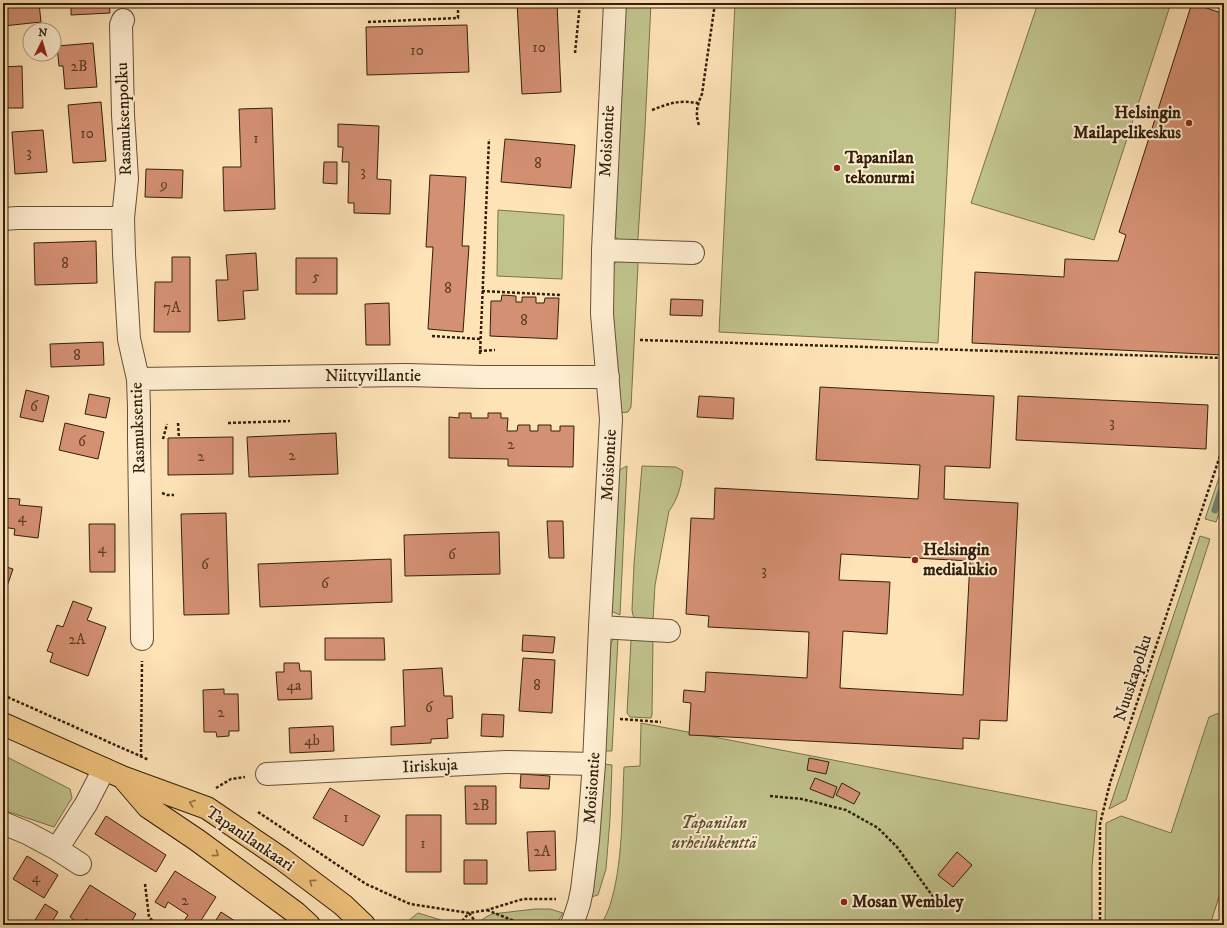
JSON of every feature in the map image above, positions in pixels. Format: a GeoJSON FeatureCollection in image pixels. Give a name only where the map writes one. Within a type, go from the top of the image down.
{"type":"FeatureCollection","features":[{"type":"Feature","properties":{"kind":"main road","name":"Tapanilankaari"},"geometry":{"type":"LineString","coordinates":[[3,724],[113,773],[207,808],[282,859],[343,905],[364,925]]}},
{"type":"Feature","properties":{"kind":"main road","name":"Tapanilankaari"},"geometry":{"type":"LineString","coordinates":[[113,773],[148,807],[197,840],[296,913],[309,925]]}},
{"type":"Feature","properties":{"kind":"street","name":"Moisiontie"},"geometry":{"type":"LineString","coordinates":[[572,925],[582,890],[588,840],[594,764],[611,419],[602,314],[603,250],[614,3]]}},
{"type":"Feature","properties":{"kind":"street","name":"Rasmuksenpolku"},"geometry":{"type":"LineString","coordinates":[[123,20],[121,25],[123,115],[127,179],[123,218]]}},
{"type":"Feature","properties":{"kind":"street"},"geometry":{"type":"LineString","coordinates":[[3,219],[123,218]]}},
{"type":"Feature","properties":{"kind":"street","name":"Rasmuksentie"},"geometry":{"type":"LineString","coordinates":[[123,218],[129,339],[138,379],[142,639]]}},
{"type":"Feature","properties":{"kind":"street"},"geometry":{"type":"LineString","coordinates":[[603,250],[693,253]]}},
{"type":"Feature","properties":{"kind":"street","name":"Niittyvillantie"},"geometry":{"type":"LineString","coordinates":[[138,379],[406,375],[481,377],[608,377]]}},
{"type":"Feature","properties":{"kind":"street"},"geometry":{"type":"LineString","coordinates":[[600,627],[669,631]]}},
{"type":"Feature","properties":{"kind":"street","name":"Iiriskuja"},"geometry":{"type":"LineString","coordinates":[[267,774],[506,762],[594,764]]}},
{"type":"Feature","properties":{"kind":"street"},"geometry":{"type":"LineString","coordinates":[[57,849],[86,804],[113,773]]}},
{"type":"Feature","properties":{"kind":"street"},"geometry":{"type":"LineString","coordinates":[[3,823],[27,833],[57,849],[80,864]]}},
{"type":"Feature","properties":{"kind":"path"},"geometry":{"type":"LineString","coordinates":[[368,22],[458,18],[458,3]]}},
{"type":"Feature","properties":{"kind":"path"},"geometry":{"type":"LineString","coordinates":[[575,53],[580,3]]}},
{"type":"Feature","properties":{"kind":"path"},"geometry":{"type":"LineString","coordinates":[[698,125],[696,117],[698,103],[702,94],[715,3]]}},
{"type":"Feature","properties":{"kind":"path"},"geometry":{"type":"LineString","coordinates":[[652,110],[669,103],[683,101],[698,103]]}},
{"type":"Feature","properties":{"kind":"path"},"geometry":{"type":"LineString","coordinates":[[481,377],[479,351],[489,139]]}},
{"type":"Feature","properties":{"kind":"path"},"geometry":{"type":"LineString","coordinates":[[482,290],[562,295]]}},
{"type":"Feature","properties":{"kind":"path"},"geometry":{"type":"LineString","coordinates":[[432,336],[480,339]]}},
{"type":"Feature","properties":{"kind":"path"},"geometry":{"type":"LineString","coordinates":[[640,340],[1224,358]]}},
{"type":"Feature","properties":{"kind":"path"},"geometry":{"type":"LineString","coordinates":[[479,351],[495,350]]}},
{"type":"Feature","properties":{"kind":"path"},"geometry":{"type":"LineString","coordinates":[[228,423],[290,421]]}},
{"type":"Feature","properties":{"kind":"path"},"geometry":{"type":"LineString","coordinates":[[178,423],[179,438]]}},
{"type":"Feature","properties":{"kind":"path","name":"Nuuskapolku"},"geometry":{"type":"LineString","coordinates":[[1100,925],[1100,824],[1105,804],[1118,760],[1224,444]]}},
{"type":"Feature","properties":{"kind":"path"},"geometry":{"type":"LineString","coordinates":[[142,639],[142,757]]}},
{"type":"Feature","properties":{"kind":"path"},"geometry":{"type":"LineString","coordinates":[[620,719],[661,722]]}},
{"type":"Feature","properties":{"kind":"path"},"geometry":{"type":"LineString","coordinates":[[214,790],[232,779],[267,774]]}},
{"type":"Feature","properties":{"kind":"path"},"geometry":{"type":"LineString","coordinates":[[770,796],[802,799],[846,810],[878,828],[896,847],[942,909]]}},
{"type":"Feature","properties":{"kind":"path"},"geometry":{"type":"LineString","coordinates":[[145,884],[149,918],[156,925]]}},
{"type":"Feature","properties":{"kind":"path"},"geometry":{"type":"LineString","coordinates":[[459,925],[469,913],[487,910],[523,899],[563,899]]}},
{"type":"Feature","properties":{"kind":"path"},"geometry":{"type":"LineString","coordinates":[[487,910],[524,925]]}},
{"type":"Feature","properties":{"kind":"path"},"geometry":{"type":"LineString","coordinates":[[469,913],[478,925]]}},
{"type":"Feature","properties":{"kind":"green space"},"geometry":{"type":"Polygon","coordinates":[[[625,3],[651,3],[645,128],[637,241],[618,240],[615,236],[625,3]]]}},
{"type":"Feature","properties":{"kind":"green space","name":"Tapanilan tekonurmi"},"geometry":{"type":"Polygon","coordinates":[[[735,3],[956,3],[938,343],[719,332],[735,3]]]}},
{"type":"Feature","properties":{"kind":"green space"},"geometry":{"type":"Polygon","coordinates":[[[1038,3],[1171,3],[1094,240],[971,203],[1038,3]]]}},
{"type":"Feature","properties":{"kind":"green space"},"geometry":{"type":"Polygon","coordinates":[[[1204,3],[1224,3],[1224,10],[1204,3]]]}},
{"type":"Feature","properties":{"kind":"green space"},"geometry":{"type":"Polygon","coordinates":[[[498,210],[564,215],[562,279],[497,276],[498,210]]]}},
{"type":"Feature","properties":{"kind":"green space"},"geometry":{"type":"Polygon","coordinates":[[[622,258],[636,259],[638,264],[631,407],[628,412],[619,413],[612,268],[615,263],[622,258]]]}},
{"type":"Feature","properties":{"kind":"green space"},"geometry":{"type":"Polygon","coordinates":[[[1224,463],[1224,498],[1216,522],[1205,519],[1224,463]]]}},
{"type":"Feature","properties":{"kind":"green space"},"geometry":{"type":"Polygon","coordinates":[[[627,466],[620,615],[611,611],[618,473],[621,469],[627,466]]]}},
{"type":"Feature","properties":{"kind":"green space"},"geometry":{"type":"Polygon","coordinates":[[[642,466],[676,467],[683,471],[679,492],[669,511],[655,585],[653,620],[635,619],[632,610],[642,466]]]}},
{"type":"Feature","properties":{"kind":"green space"},"geometry":{"type":"Polygon","coordinates":[[[1200,536],[1210,539],[1126,800],[1109,809],[1200,536]]]}},
{"type":"Feature","properties":{"kind":"green space"},"geometry":{"type":"Polygon","coordinates":[[[653,638],[652,715],[651,718],[630,717],[627,713],[631,641],[633,639],[653,638]]]}},
{"type":"Feature","properties":{"kind":"green space"},"geometry":{"type":"Polygon","coordinates":[[[614,639],[618,639],[612,751],[605,751],[611,642],[614,639]]]}},
{"type":"Feature","properties":{"kind":"green space"},"geometry":{"type":"Polygon","coordinates":[[[1224,711],[1224,881],[1210,925],[1105,925],[1106,823],[1121,816],[1171,833],[1209,717],[1224,711]]]}},
{"type":"Feature","properties":{"kind":"green space","name":"Tapanilan urheilukenttä"},"geometry":{"type":"Polygon","coordinates":[[[641,723],[1097,811],[1092,867],[1092,925],[601,925],[610,905],[620,855],[624,767],[640,766],[641,723]]]}},
{"type":"Feature","properties":{"kind":"green space"},"geometry":{"type":"Polygon","coordinates":[[[3,755],[70,789],[72,798],[54,827],[3,810],[3,755]]]}},
{"type":"Feature","properties":{"kind":"green space"},"geometry":{"type":"Polygon","coordinates":[[[604,764],[612,765],[606,869],[598,895],[591,897],[596,870],[604,764]]]}},
{"type":"Feature","properties":{"kind":"green space"},"geometry":{"type":"Polygon","coordinates":[[[535,909],[550,909],[563,913],[556,925],[475,925],[492,914],[535,909]]]}},
{"type":"Feature","properties":{"kind":"green space"},"geometry":{"type":"Polygon","coordinates":[[[418,913],[441,920],[446,925],[403,925],[418,913]]]}},
{"type":"Feature","properties":{"kind":"building"},"geometry":{"type":"Polygon","coordinates":[[[3,3],[39,3],[41,22],[22,22],[22,24],[3,26],[3,3]]]}},
{"type":"Feature","properties":{"kind":"building"},"geometry":{"type":"Polygon","coordinates":[[[71,3],[109,3],[110,13],[71,15],[71,3]]]}},
{"type":"Feature","properties":{"kind":"building"},"geometry":{"type":"Polygon","coordinates":[[[517,3],[557,3],[561,92],[522,94],[517,3]]]}},
{"type":"Feature","properties":{"kind":"building","name":"Helsingin Mailapelikeskus"},"geometry":{"type":"Polygon","coordinates":[[[1192,3],[1224,14],[1224,269],[1219,284],[1224,285],[1224,355],[972,343],[975,272],[1064,277],[1065,259],[1118,261],[1126,235],[1119,232],[1192,3]]]}},
{"type":"Feature","properties":{"kind":"building"},"geometry":{"type":"Polygon","coordinates":[[[467,25],[469,72],[367,75],[366,27],[467,25]]]}},
{"type":"Feature","properties":{"kind":"building"},"geometry":{"type":"Polygon","coordinates":[[[93,43],[97,87],[65,89],[63,66],[59,66],[59,62],[62,62],[62,46],[93,43]]]}},
{"type":"Feature","properties":{"kind":"building"},"geometry":{"type":"Polygon","coordinates":[[[22,66],[23,108],[3,108],[3,67],[22,66]]]}},
{"type":"Feature","properties":{"kind":"building"},"geometry":{"type":"Polygon","coordinates":[[[101,102],[106,161],[73,163],[68,105],[101,102]]]}},
{"type":"Feature","properties":{"kind":"building"},"geometry":{"type":"Polygon","coordinates":[[[272,108],[275,209],[224,211],[223,167],[241,167],[239,109],[272,108]]]}},
{"type":"Feature","properties":{"kind":"building"},"geometry":{"type":"Polygon","coordinates":[[[338,124],[379,126],[377,179],[391,180],[390,214],[354,213],[354,203],[348,203],[349,162],[342,162],[343,147],[338,147],[338,124]]]}},
{"type":"Feature","properties":{"kind":"building"},"geometry":{"type":"Polygon","coordinates":[[[43,130],[47,172],[15,174],[12,132],[43,130]]]}},
{"type":"Feature","properties":{"kind":"building"},"geometry":{"type":"Polygon","coordinates":[[[505,139],[575,145],[571,188],[501,182],[505,139]]]}},
{"type":"Feature","properties":{"kind":"building"},"geometry":{"type":"Polygon","coordinates":[[[324,162],[337,162],[337,184],[323,183],[324,162]]]}},
{"type":"Feature","properties":{"kind":"building"},"geometry":{"type":"Polygon","coordinates":[[[146,169],[183,170],[182,198],[145,197],[146,169]]]}},
{"type":"Feature","properties":{"kind":"building"},"geometry":{"type":"Polygon","coordinates":[[[430,175],[466,177],[462,246],[469,246],[463,332],[428,329],[433,247],[426,247],[430,175]]]}},
{"type":"Feature","properties":{"kind":"building"},"geometry":{"type":"Polygon","coordinates":[[[96,241],[97,283],[35,285],[34,243],[96,241]]]}},
{"type":"Feature","properties":{"kind":"building"},"geometry":{"type":"Polygon","coordinates":[[[256,253],[258,290],[243,291],[245,319],[218,321],[216,280],[228,280],[226,255],[256,253]]]}},
{"type":"Feature","properties":{"kind":"building"},"geometry":{"type":"Polygon","coordinates":[[[172,257],[190,257],[190,332],[154,332],[155,282],[172,282],[172,257]]]}},
{"type":"Feature","properties":{"kind":"building"},"geometry":{"type":"Polygon","coordinates":[[[296,258],[337,258],[337,294],[296,294],[296,258]]]}},
{"type":"Feature","properties":{"kind":"building"},"geometry":{"type":"Polygon","coordinates":[[[502,295],[516,296],[516,302],[522,302],[522,297],[536,297],[536,303],[544,303],[545,298],[559,298],[557,339],[490,336],[491,301],[501,301],[502,295]]]}},
{"type":"Feature","properties":{"kind":"building"},"geometry":{"type":"Polygon","coordinates":[[[671,299],[703,300],[702,316],[670,315],[671,299]]]}},
{"type":"Feature","properties":{"kind":"building"},"geometry":{"type":"Polygon","coordinates":[[[389,303],[390,345],[366,345],[365,304],[389,303]]]}},
{"type":"Feature","properties":{"kind":"building"},"geometry":{"type":"Polygon","coordinates":[[[103,342],[104,365],[51,367],[50,344],[103,342]]]}},
{"type":"Feature","properties":{"kind":"building"},"geometry":{"type":"Polygon","coordinates":[[[820,387],[994,396],[990,468],[945,466],[944,499],[1018,503],[1007,721],[980,720],[979,739],[963,738],[963,749],[689,735],[691,703],[683,702],[684,690],[705,692],[706,672],[807,678],[809,632],[708,627],[709,616],[686,614],[691,518],[714,519],[715,488],[918,499],[920,465],[816,460],[820,387]],[[841,554],[839,580],[890,582],[887,634],[843,631],[840,688],[963,695],[970,561],[841,554]]]}},
{"type":"Feature","properties":{"kind":"building"},"geometry":{"type":"Polygon","coordinates":[[[26,390],[49,396],[43,422],[20,417],[26,390]]]}},
{"type":"Feature","properties":{"kind":"building"},"geometry":{"type":"Polygon","coordinates":[[[89,394],[110,398],[106,418],[85,414],[89,394]]]}},
{"type":"Feature","properties":{"kind":"building"},"geometry":{"type":"Polygon","coordinates":[[[699,396],[734,398],[733,419],[697,417],[699,396]]]}},
{"type":"Feature","properties":{"kind":"building"},"geometry":{"type":"Polygon","coordinates":[[[1018,396],[1208,405],[1206,449],[1016,440],[1018,396]]]}},
{"type":"Feature","properties":{"kind":"building"},"geometry":{"type":"Polygon","coordinates":[[[459,413],[471,413],[471,418],[488,418],[488,413],[501,413],[501,418],[508,418],[507,431],[517,431],[518,425],[530,425],[530,431],[538,431],[538,425],[551,425],[551,431],[560,431],[560,426],[574,426],[573,467],[508,466],[508,459],[449,458],[449,417],[459,418],[459,413]]]}},
{"type":"Feature","properties":{"kind":"building"},"geometry":{"type":"Polygon","coordinates":[[[65,423],[104,432],[98,459],[59,450],[65,423]]]}},
{"type":"Feature","properties":{"kind":"building"},"geometry":{"type":"Polygon","coordinates":[[[336,433],[338,474],[249,477],[247,437],[336,433]]]}},
{"type":"Feature","properties":{"kind":"building"},"geometry":{"type":"Polygon","coordinates":[[[233,437],[233,474],[168,475],[168,438],[233,437]]]}},
{"type":"Feature","properties":{"kind":"building"},"geometry":{"type":"Polygon","coordinates":[[[3,498],[20,499],[19,505],[42,507],[38,538],[14,535],[15,529],[3,527],[3,498]]]}},
{"type":"Feature","properties":{"kind":"building"},"geometry":{"type":"Polygon","coordinates":[[[226,513],[229,614],[184,615],[181,514],[226,513]]]}},
{"type":"Feature","properties":{"kind":"building"},"geometry":{"type":"Polygon","coordinates":[[[547,521],[563,521],[564,558],[549,558],[547,521]]]}},
{"type":"Feature","properties":{"kind":"building"},"geometry":{"type":"Polygon","coordinates":[[[89,524],[115,524],[115,572],[90,572],[89,524]]]}},
{"type":"Feature","properties":{"kind":"building"},"geometry":{"type":"Polygon","coordinates":[[[499,532],[500,574],[405,576],[404,535],[499,532]]]}},
{"type":"Feature","properties":{"kind":"building"},"geometry":{"type":"Polygon","coordinates":[[[391,559],[392,602],[260,607],[258,564],[391,559]]]}},
{"type":"Feature","properties":{"kind":"building"},"geometry":{"type":"Polygon","coordinates":[[[3,566],[13,569],[3,598],[3,566]]]}},
{"type":"Feature","properties":{"kind":"building"},"geometry":{"type":"Polygon","coordinates":[[[73,601],[92,608],[87,620],[106,627],[88,676],[50,662],[53,653],[47,651],[57,625],[63,627],[73,601]]]}},
{"type":"Feature","properties":{"kind":"building"},"geometry":{"type":"Polygon","coordinates":[[[523,635],[555,637],[553,653],[522,651],[523,635]]]}},
{"type":"Feature","properties":{"kind":"building"},"geometry":{"type":"Polygon","coordinates":[[[325,638],[384,638],[385,660],[325,660],[325,638]]]}},
{"type":"Feature","properties":{"kind":"building"},"geometry":{"type":"Polygon","coordinates":[[[523,658],[555,660],[552,713],[519,711],[523,658]]]}},
{"type":"Feature","properties":{"kind":"building"},"geometry":{"type":"Polygon","coordinates":[[[284,663],[299,663],[300,671],[311,671],[312,699],[278,700],[276,672],[284,672],[284,663]]]}},
{"type":"Feature","properties":{"kind":"building"},"geometry":{"type":"Polygon","coordinates":[[[442,668],[444,696],[452,696],[453,718],[447,719],[448,738],[431,739],[431,743],[391,745],[391,727],[405,726],[403,670],[442,668]]]}},
{"type":"Feature","properties":{"kind":"building"},"geometry":{"type":"Polygon","coordinates":[[[224,689],[224,694],[238,694],[239,731],[229,731],[229,736],[217,737],[216,732],[204,732],[203,690],[224,689]]]}},
{"type":"Feature","properties":{"kind":"building"},"geometry":{"type":"Polygon","coordinates":[[[482,714],[504,715],[503,737],[481,736],[482,714]]]}},
{"type":"Feature","properties":{"kind":"building"},"geometry":{"type":"Polygon","coordinates":[[[333,726],[334,751],[290,753],[289,728],[333,726]]]}},
{"type":"Feature","properties":{"kind":"building"},"geometry":{"type":"Polygon","coordinates":[[[809,758],[829,762],[826,774],[807,770],[809,758]]]}},
{"type":"Feature","properties":{"kind":"building"},"geometry":{"type":"Polygon","coordinates":[[[521,774],[550,776],[549,789],[520,788],[521,774]]]}},
{"type":"Feature","properties":{"kind":"building"},"geometry":{"type":"Polygon","coordinates":[[[815,778],[837,787],[833,798],[810,789],[815,778]]]}},
{"type":"Feature","properties":{"kind":"building"},"geometry":{"type":"Polygon","coordinates":[[[842,783],[860,793],[854,804],[836,795],[842,783]]]}},
{"type":"Feature","properties":{"kind":"building"},"geometry":{"type":"Polygon","coordinates":[[[465,786],[496,786],[496,824],[466,824],[465,786]]]}},
{"type":"Feature","properties":{"kind":"building"},"geometry":{"type":"Polygon","coordinates":[[[330,788],[380,816],[363,846],[313,818],[330,788]]]}},
{"type":"Feature","properties":{"kind":"building"},"geometry":{"type":"Polygon","coordinates":[[[406,815],[441,815],[441,872],[406,872],[406,815]]]}},
{"type":"Feature","properties":{"kind":"building"},"geometry":{"type":"Polygon","coordinates":[[[106,816],[166,855],[156,872],[95,834],[106,816]]]}},
{"type":"Feature","properties":{"kind":"building"},"geometry":{"type":"Polygon","coordinates":[[[555,831],[556,870],[529,871],[527,832],[555,831]]]}},
{"type":"Feature","properties":{"kind":"building"},"geometry":{"type":"Polygon","coordinates":[[[957,852],[972,865],[953,887],[938,875],[957,852]]]}},
{"type":"Feature","properties":{"kind":"building"},"geometry":{"type":"Polygon","coordinates":[[[27,856],[58,875],[44,898],[13,879],[27,856]]]}},
{"type":"Feature","properties":{"kind":"building"},"geometry":{"type":"Polygon","coordinates":[[[464,860],[487,860],[487,884],[464,884],[464,860]]]}},
{"type":"Feature","properties":{"kind":"building"},"geometry":{"type":"Polygon","coordinates":[[[175,871],[216,897],[198,925],[190,925],[184,921],[188,915],[168,902],[165,908],[155,902],[175,871]]]}},
{"type":"Feature","properties":{"kind":"building"},"geometry":{"type":"Polygon","coordinates":[[[90,885],[136,914],[129,925],[96,925],[86,919],[81,925],[70,917],[90,885]]]}},
{"type":"Feature","properties":{"kind":"building"},"geometry":{"type":"Polygon","coordinates":[[[45,904],[58,912],[50,925],[32,925],[45,904]]]}},
{"type":"Feature","properties":{"kind":"building"},"geometry":{"type":"Polygon","coordinates":[[[221,912],[241,925],[213,925],[221,912]]]}},
{"type":"Feature","properties":{"kind":"waterway"},"geometry":{"type":"LineString","coordinates":[[1215,510],[1224,482]]}},
{"type":"Feature","properties":{"kind":"place","name":"Helsingin Mailapelikeskus"},"geometry":{"type":"Point","coordinates":[1189,123]}},
{"type":"Feature","properties":{"kind":"place","name":"Tapanilan tekonurmi"},"geometry":{"type":"Point","coordinates":[837,168]}},
{"type":"Feature","properties":{"kind":"place","name":"Helsingin medialukio"},"geometry":{"type":"Point","coordinates":[915,560]}},
{"type":"Feature","properties":{"kind":"place","name":"Mosan Wembley"},"geometry":{"type":"Point","coordinates":[844,902]}}]}
